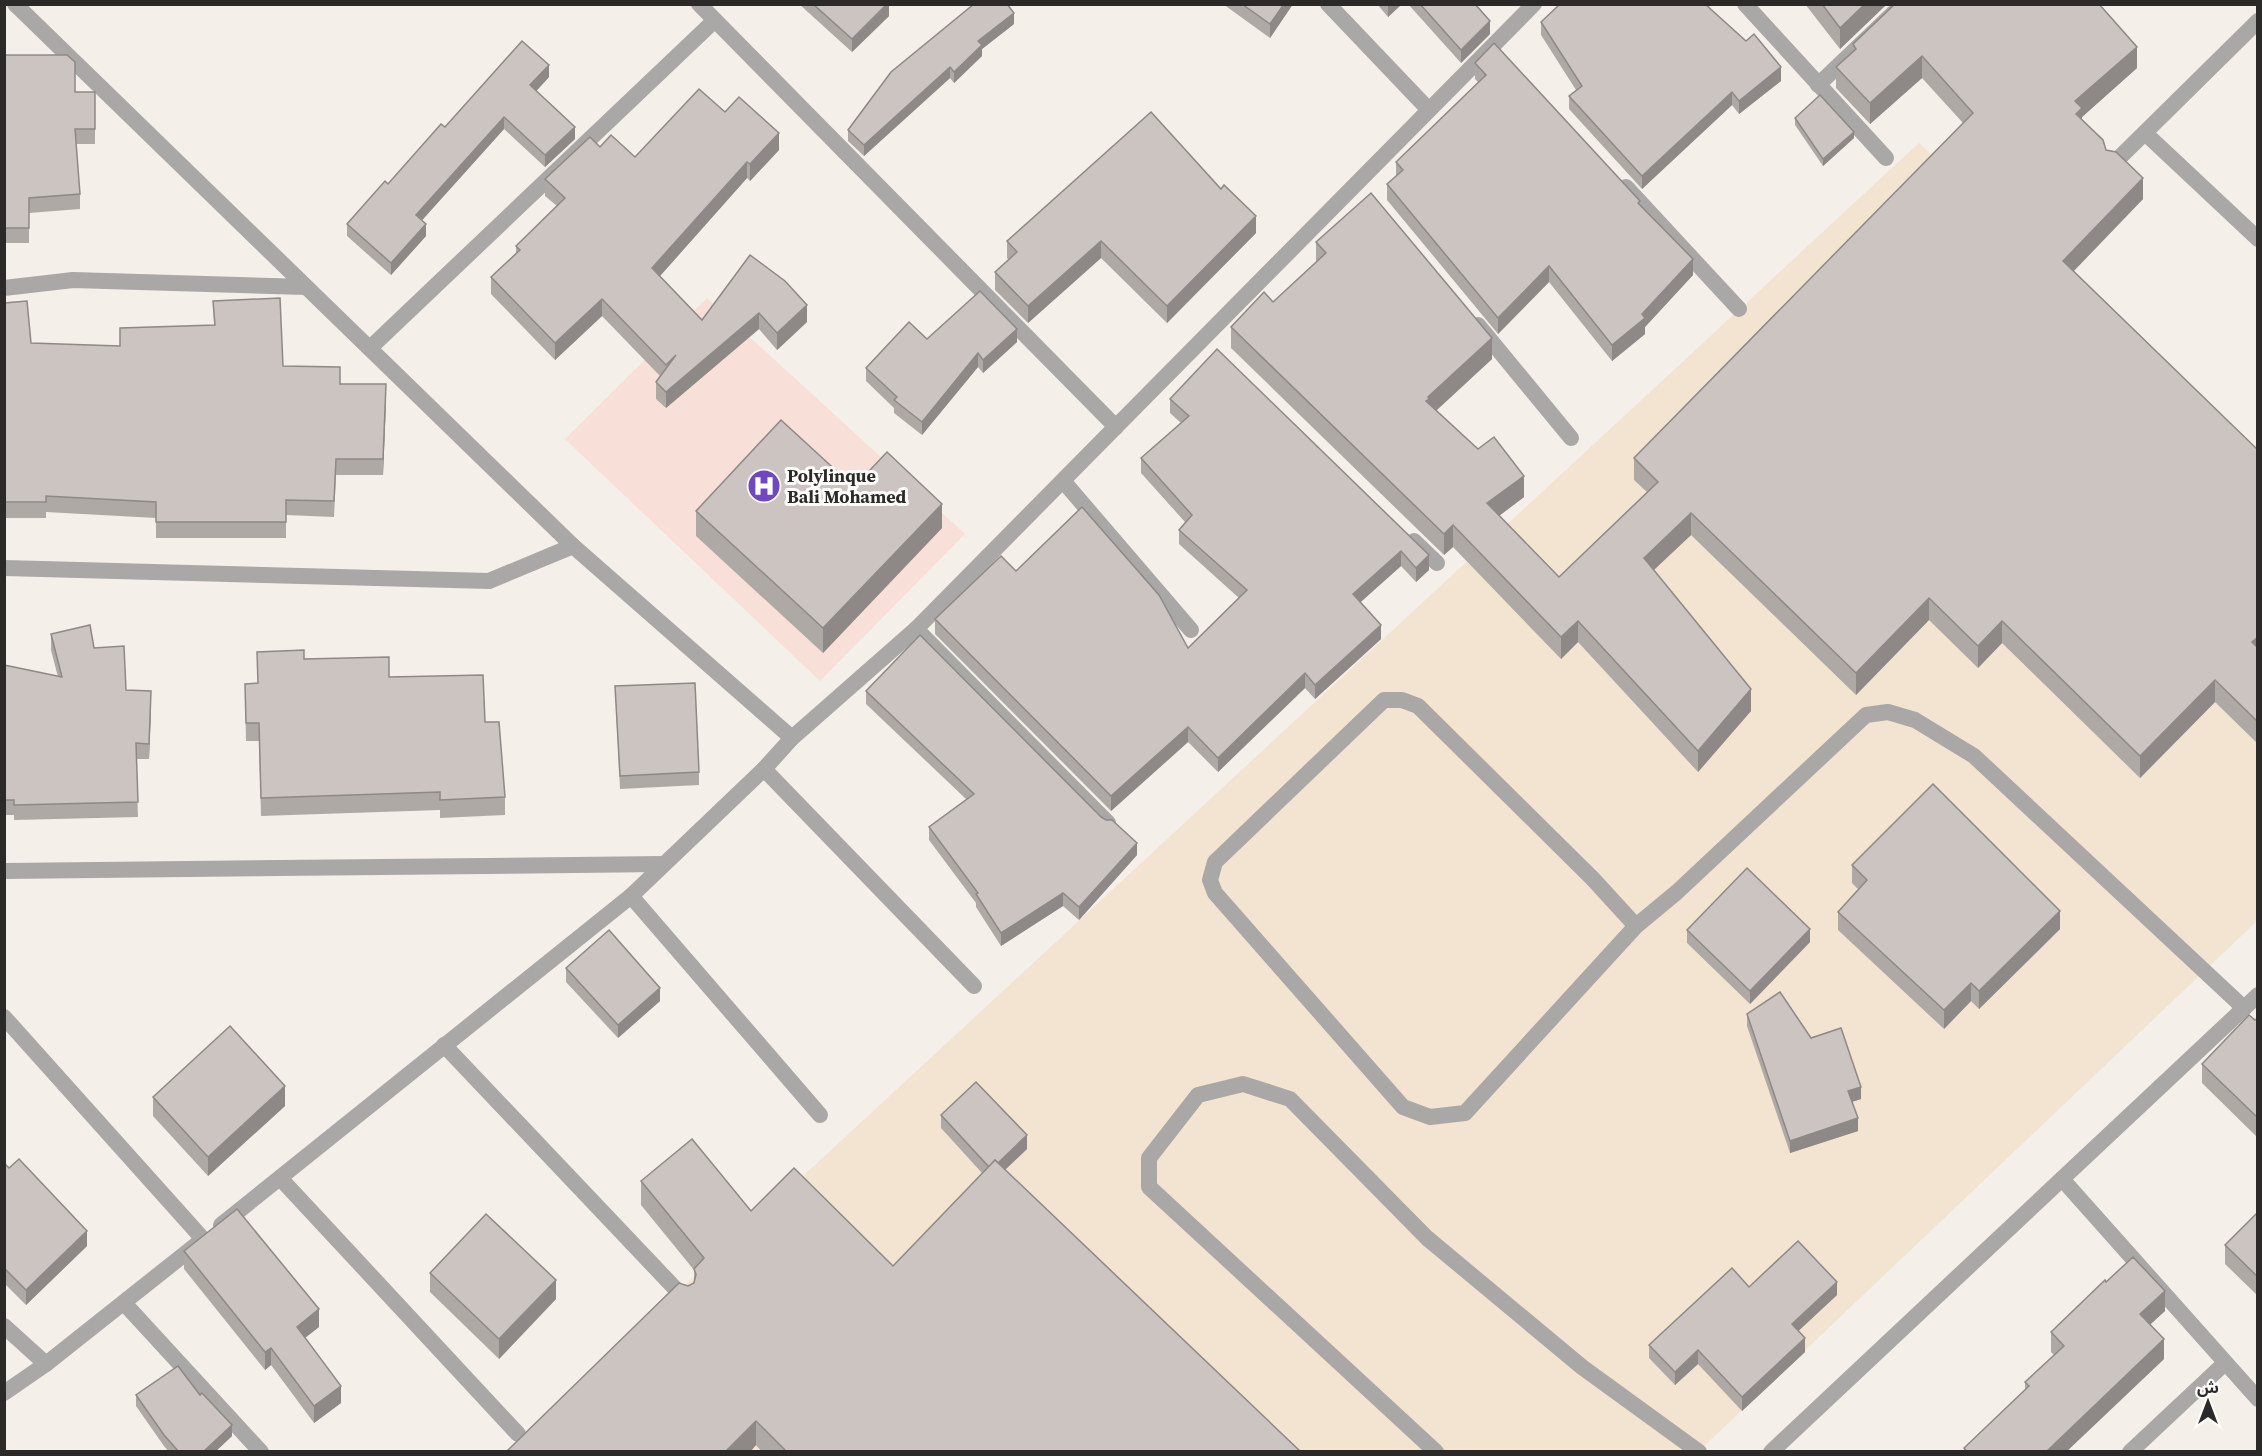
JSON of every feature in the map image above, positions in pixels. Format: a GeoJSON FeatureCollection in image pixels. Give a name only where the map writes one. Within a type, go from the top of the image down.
{"type":"FeatureCollection","features":[{"type":"Feature","properties":{"kind":"street"},"geometry":{"type":"LineString","coordinates":[[699,4],[1116,427]]}},
{"type":"Feature","properties":{"kind":"street"},"geometry":{"type":"LineString","coordinates":[[1328,4],[1429,110]]}},
{"type":"Feature","properties":{"kind":"street"},"geometry":{"type":"LineString","coordinates":[[4,1393],[46,1364],[124,1303],[630,896],[764,769],[792,738],[916,629],[1116,427],[1210,343],[1363,188],[1429,110],[1499,49],[1534,4]]}},
{"type":"Feature","properties":{"kind":"street"},"geometry":{"type":"LineString","coordinates":[[1745,4],[1886,158]]}},
{"type":"Feature","properties":{"kind":"street"},"geometry":{"type":"LineString","coordinates":[[1818,85],[1903,4]]}},
{"type":"Feature","properties":{"kind":"street"},"geometry":{"type":"LineString","coordinates":[[17,6],[573,546],[792,738]]}},
{"type":"Feature","properties":{"kind":"street"},"geometry":{"type":"LineString","coordinates":[[370,348],[714,21]]}},
{"type":"Feature","properties":{"kind":"street"},"geometry":{"type":"LineString","coordinates":[[2113,165],[2258,21]]}},
{"type":"Feature","properties":{"kind":"street"},"geometry":{"type":"LineString","coordinates":[[2145,133],[2258,239]]}},
{"type":"Feature","properties":{"kind":"street"},"geometry":{"type":"LineString","coordinates":[[1613,173],[1739,309]]}},
{"type":"Feature","properties":{"kind":"street"},"geometry":{"type":"LineString","coordinates":[[4,288],[74,280],[306,287]]}},
{"type":"Feature","properties":{"kind":"street"},"geometry":{"type":"LineString","coordinates":[[1465,310],[1571,438]]}},
{"type":"Feature","properties":{"kind":"street"},"geometry":{"type":"LineString","coordinates":[[1064,482],[1191,630]]}},
{"type":"Feature","properties":{"kind":"street"},"geometry":{"type":"LineString","coordinates":[[1402,530],[1437,563]]}},
{"type":"Feature","properties":{"kind":"street"},"geometry":{"type":"LineString","coordinates":[[4,568],[489,581],[573,546]]}},
{"type":"Feature","properties":{"kind":"street"},"geometry":{"type":"LineString","coordinates":[[916,629],[1108,823]]}},
{"type":"Feature","properties":{"kind":"street"},"geometry":{"type":"LineString","coordinates":[[1636,926],[1593,879],[1418,706],[1402,700],[1384,700],[1215,862],[1210,880],[1215,893],[1403,1107],[1430,1117],[1465,1113],[1636,926],[1677,892],[1866,716],[1888,712],[1915,720],[1974,756],[2244,1008]]}},
{"type":"Feature","properties":{"kind":"street"},"geometry":{"type":"LineString","coordinates":[[764,769],[974,986]]}},
{"type":"Feature","properties":{"kind":"street"},"geometry":{"type":"LineString","coordinates":[[4,871],[664,864]]}},
{"type":"Feature","properties":{"kind":"street"},"geometry":{"type":"LineString","coordinates":[[630,896],[820,1115]]}},
{"type":"Feature","properties":{"kind":"street"},"geometry":{"type":"LineString","coordinates":[[1771,1452],[2258,995]]}},
{"type":"Feature","properties":{"kind":"street"},"geometry":{"type":"LineString","coordinates":[[4,1017],[203,1239]]}},
{"type":"Feature","properties":{"kind":"street"},"geometry":{"type":"LineString","coordinates":[[444,1045],[686,1300]]}},
{"type":"Feature","properties":{"kind":"street"},"geometry":{"type":"LineString","coordinates":[[1436,1452],[1149,1187],[1149,1158],[1198,1095],[1243,1084],[1290,1099],[1427,1238],[1582,1367],[1699,1452]]}},
{"type":"Feature","properties":{"kind":"street"},"geometry":{"type":"LineString","coordinates":[[280,1178],[518,1434]]}},
{"type":"Feature","properties":{"kind":"street"},"geometry":{"type":"LineString","coordinates":[[2062,1179],[2258,1399]]}},
{"type":"Feature","properties":{"kind":"street"},"geometry":{"type":"LineString","coordinates":[[124,1303],[261,1452]]}},
{"type":"Feature","properties":{"kind":"street"},"geometry":{"type":"LineString","coordinates":[[4,1326],[46,1364]]}},
{"type":"Feature","properties":{"kind":"street"},"geometry":{"type":"LineString","coordinates":[[2130,1452],[2225,1363]]}},
{"type":"Feature","properties":{"kind":"shaded area"},"geometry":{"type":"Polygon","coordinates":[[[1919,143],[2257,469],[2257,921],[1699,1451],[505,1452],[1919,143]]]}},
{"type":"Feature","properties":{"kind":"shaded area","name":"Polylinque Bali Mohamed"},"geometry":{"type":"Polygon","coordinates":[[[707,298],[965,534],[820,681],[565,439],[707,298]]]}},
{"type":"Feature","properties":{"kind":"building"},"geometry":{"type":"Polygon","coordinates":[[[813,4],[887,4],[852,39],[813,4]]]}},
{"type":"Feature","properties":{"kind":"building"},"geometry":{"type":"Polygon","coordinates":[[[974,4],[1007,4],[1014,13],[978,41],[982,45],[954,72],[950,67],[864,145],[848,130],[891,72],[974,4]]]}},
{"type":"Feature","properties":{"kind":"building"},"geometry":{"type":"Polygon","coordinates":[[[1242,4],[1284,4],[1270,24],[1242,4]]]}},
{"type":"Feature","properties":{"kind":"building"},"geometry":{"type":"Polygon","coordinates":[[[1420,4],[1475,4],[1490,21],[1461,50],[1420,4]]]}},
{"type":"Feature","properties":{"kind":"building"},"geometry":{"type":"Polygon","coordinates":[[[1560,4],[1705,4],[1746,41],[1754,34],[1781,67],[1739,101],[1732,92],[1642,176],[1569,96],[1582,86],[1541,22],[1560,4]]]}},
{"type":"Feature","properties":{"kind":"building"},"geometry":{"type":"Polygon","coordinates":[[[1822,4],[1865,4],[1840,28],[1822,4]]]}},
{"type":"Feature","properties":{"kind":"building"},"geometry":{"type":"Polygon","coordinates":[[[1895,4],[2099,4],[2137,47],[2075,101],[2082,108],[2076,114],[2103,140],[2106,150],[2116,152],[2143,178],[2063,261],[2258,450],[2258,637],[2252,642],[2258,648],[2258,722],[2215,680],[2140,756],[2002,621],[1978,646],[1929,598],[1856,673],[1691,513],[1644,558],[1751,689],[1698,751],[1578,621],[1561,637],[1453,525],[1444,534],[1231,327],[1264,292],[1273,302],[1326,253],[1316,242],[1371,193],[1492,338],[1426,401],[1478,449],[1494,437],[1524,476],[1487,503],[1559,577],[1658,482],[1634,458],[1973,113],[1922,56],[1870,103],[1836,67],[1856,49],[1853,44],[1895,4]]]}},
{"type":"Feature","properties":{"kind":"building"},"geometry":{"type":"Polygon","coordinates":[[[522,41],[549,65],[530,85],[575,127],[545,155],[504,117],[416,215],[426,224],[391,263],[347,224],[385,181],[388,184],[441,124],[445,127],[522,41]]]}},
{"type":"Feature","properties":{"kind":"building"},"geometry":{"type":"Polygon","coordinates":[[[1494,43],[1640,201],[1638,203],[1693,259],[1642,314],[1645,318],[1612,345],[1549,266],[1498,318],[1387,184],[1403,170],[1396,162],[1486,75],[1475,63],[1494,43]]]}},
{"type":"Feature","properties":{"kind":"building"},"geometry":{"type":"Polygon","coordinates":[[[4,55],[67,55],[75,62],[75,92],[95,92],[95,129],[75,129],[80,194],[29,198],[29,228],[4,228],[4,55]]]}},
{"type":"Feature","properties":{"kind":"building"},"geometry":{"type":"Polygon","coordinates":[[[699,89],[725,112],[739,97],[779,133],[750,164],[747,162],[652,268],[702,320],[750,255],[785,281],[807,305],[777,333],[759,313],[666,392],[656,382],[676,355],[666,365],[602,299],[555,343],[491,277],[520,250],[516,246],[565,198],[545,179],[590,137],[600,147],[611,135],[635,157],[699,89]]]}},
{"type":"Feature","properties":{"kind":"building"},"geometry":{"type":"Polygon","coordinates":[[[1820,95],[1854,132],[1823,159],[1795,118],[1820,95]]]}},
{"type":"Feature","properties":{"kind":"building"},"geometry":{"type":"Polygon","coordinates":[[[1151,112],[1221,189],[1224,185],[1256,216],[1167,306],[1101,241],[1028,306],[995,272],[1017,252],[1007,241],[1151,112]]]}},
{"type":"Feature","properties":{"kind":"building"},"geometry":{"type":"Polygon","coordinates":[[[980,291],[1017,329],[983,360],[978,353],[922,422],[894,400],[897,397],[866,368],[909,322],[927,339],[980,291]]]}},
{"type":"Feature","properties":{"kind":"building"},"geometry":{"type":"Polygon","coordinates":[[[280,298],[283,366],[340,367],[340,384],[386,384],[383,459],[336,459],[334,501],[286,500],[286,522],[156,522],[156,502],[46,496],[46,502],[4,502],[4,303],[27,301],[31,343],[120,346],[120,328],[215,325],[213,301],[280,298]]]}},
{"type":"Feature","properties":{"kind":"building"},"geometry":{"type":"Polygon","coordinates":[[[1217,349],[1429,555],[1416,568],[1401,551],[1353,594],[1381,625],[1315,685],[1305,673],[1218,758],[1188,727],[1111,796],[935,619],[1001,556],[1016,571],[1082,507],[1159,595],[1188,648],[1247,590],[1179,530],[1192,515],[1141,458],[1189,416],[1170,399],[1217,349]]]}},
{"type":"Feature","properties":{"kind":"building"},"geometry":{"type":"Polygon","coordinates":[[[781,420],[854,487],[887,452],[942,504],[823,628],[696,511],[781,420]]]}},
{"type":"Feature","properties":{"kind":"building"},"geometry":{"type":"Polygon","coordinates":[[[90,625],[94,648],[124,646],[126,690],[151,691],[149,744],[136,743],[138,802],[14,805],[14,800],[4,800],[4,665],[62,677],[51,634],[90,625]]]}},
{"type":"Feature","properties":{"kind":"building"},"geometry":{"type":"Polygon","coordinates":[[[920,635],[1101,817],[1112,820],[1137,843],[1079,907],[1063,893],[1001,933],[976,894],[978,893],[929,827],[974,794],[866,691],[920,635]]]}},
{"type":"Feature","properties":{"kind":"building"},"geometry":{"type":"Polygon","coordinates":[[[304,650],[304,659],[389,657],[389,677],[483,675],[485,722],[499,722],[505,797],[440,800],[440,792],[261,798],[259,723],[246,723],[245,684],[258,683],[257,652],[304,650]]]}},
{"type":"Feature","properties":{"kind":"building"},"geometry":{"type":"Polygon","coordinates":[[[695,683],[699,772],[620,776],[615,686],[695,683]]]}},
{"type":"Feature","properties":{"kind":"building"},"geometry":{"type":"Polygon","coordinates":[[[1933,784],[2060,911],[1979,991],[1971,983],[1944,1010],[1838,912],[1867,880],[1852,865],[1933,784]]]}},
{"type":"Feature","properties":{"kind":"building"},"geometry":{"type":"Polygon","coordinates":[[[1747,868],[1810,929],[1750,991],[1687,930],[1747,868]]]}},
{"type":"Feature","properties":{"kind":"building"},"geometry":{"type":"Polygon","coordinates":[[[609,930],[660,988],[618,1025],[566,968],[609,930]]]}},
{"type":"Feature","properties":{"kind":"building"},"geometry":{"type":"Polygon","coordinates":[[[1780,992],[1811,1038],[1841,1028],[1861,1087],[1848,1091],[1858,1118],[1790,1141],[1747,1014],[1780,992]]]}},
{"type":"Feature","properties":{"kind":"building"},"geometry":{"type":"Polygon","coordinates":[[[2249,1015],[2255,1020],[2258,1018],[2258,1118],[2202,1064],[2249,1015]]]}},
{"type":"Feature","properties":{"kind":"building"},"geometry":{"type":"Polygon","coordinates":[[[230,1026],[285,1086],[208,1157],[153,1097],[230,1026]]]}},
{"type":"Feature","properties":{"kind":"building"},"geometry":{"type":"Polygon","coordinates":[[[976,1082],[1027,1135],[998,1163],[995,1160],[989,1167],[941,1115],[976,1082]]]}},
{"type":"Feature","properties":{"kind":"building"},"geometry":{"type":"Polygon","coordinates":[[[692,1139],[751,1211],[794,1168],[893,1266],[995,1160],[1301,1452],[787,1452],[756,1421],[725,1452],[506,1452],[679,1283],[688,1286],[694,1283],[696,1274],[694,1269],[704,1258],[641,1181],[692,1139]]]}},
{"type":"Feature","properties":{"kind":"building"},"geometry":{"type":"Polygon","coordinates":[[[19,1159],[87,1231],[26,1290],[4,1268],[4,1163],[9,1168],[19,1159]]]}},
{"type":"Feature","properties":{"kind":"building"},"geometry":{"type":"Polygon","coordinates":[[[237,1209],[319,1309],[297,1327],[341,1386],[314,1406],[271,1348],[265,1352],[184,1251],[237,1209]]]}},
{"type":"Feature","properties":{"kind":"building"},"geometry":{"type":"Polygon","coordinates":[[[2258,1212],[2258,1277],[2225,1245],[2258,1212]]]}},
{"type":"Feature","properties":{"kind":"building"},"geometry":{"type":"Polygon","coordinates":[[[486,1214],[556,1280],[499,1339],[430,1273],[486,1214]]]}},
{"type":"Feature","properties":{"kind":"building"},"geometry":{"type":"Polygon","coordinates":[[[1798,1241],[1837,1282],[1792,1324],[1805,1338],[1742,1397],[1698,1350],[1675,1372],[1649,1345],[1732,1268],[1749,1287],[1798,1241]]]}},
{"type":"Feature","properties":{"kind":"building"},"geometry":{"type":"Polygon","coordinates":[[[2133,1257],[2165,1291],[2140,1314],[2164,1339],[2046,1452],[1967,1452],[1964,1448],[2029,1386],[2025,1382],[2064,1346],[2051,1332],[2105,1280],[2106,1282],[2133,1257]]]}},
{"type":"Feature","properties":{"kind":"building"},"geometry":{"type":"Polygon","coordinates":[[[178,1366],[200,1395],[202,1393],[232,1425],[203,1452],[179,1452],[136,1395],[178,1366]]]}},
{"type":"Feature","properties":{"kind":"place","name":"Polylinque Bali Mohamed"},"geometry":{"type":"Point","coordinates":[764,486]}}]}
